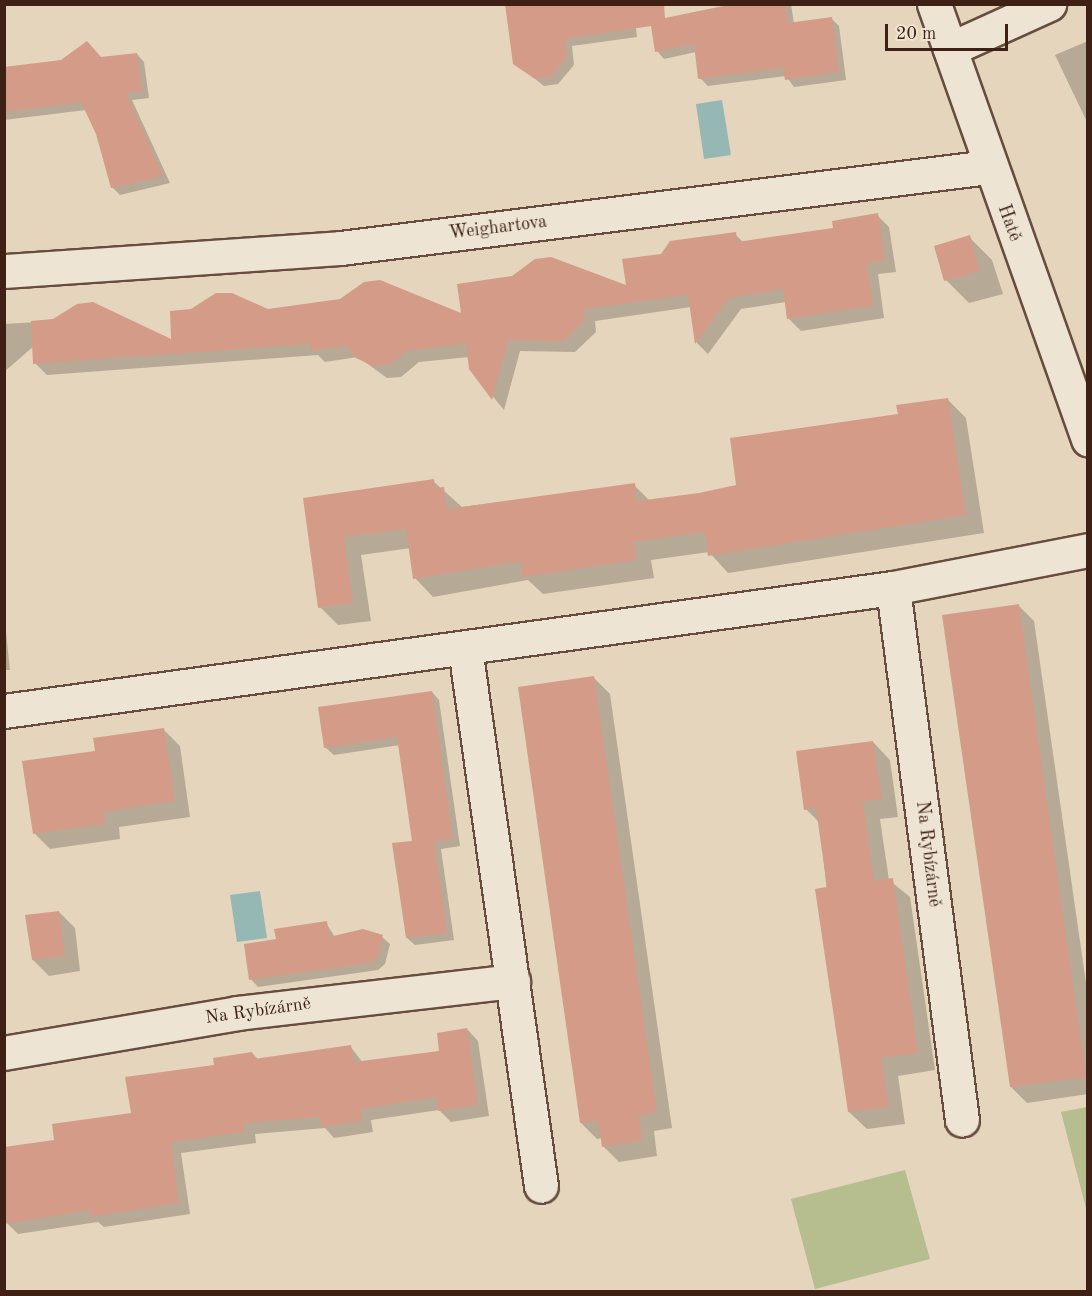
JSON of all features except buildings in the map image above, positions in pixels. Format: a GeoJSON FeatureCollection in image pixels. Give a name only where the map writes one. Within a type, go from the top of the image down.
{"type":"FeatureCollection","features":[{"type":"Feature","properties":{"kind":"street","name":"Hatě"},"geometry":{"type":"LineString","coordinates":[[934,4],[989,167],[1088,440]]}},
{"type":"Feature","properties":{"kind":"street"},"geometry":{"type":"LineString","coordinates":[[950,49],[1049,4]]}},
{"type":"Feature","properties":{"kind":"street","name":"Weighartova"},"geometry":{"type":"LineString","coordinates":[[4,271],[341,248],[989,167]]}},
{"type":"Feature","properties":{"kind":"street"},"geometry":{"type":"LineString","coordinates":[[4,711],[893,588],[1088,550]]}},
{"type":"Feature","properties":{"kind":"street","name":"Na Rybízárně"},"geometry":{"type":"LineString","coordinates":[[893,588],[962,1120]]}},
{"type":"Feature","properties":{"kind":"street"},"geometry":{"type":"LineString","coordinates":[[465,648],[541,1186]]}},
{"type":"Feature","properties":{"kind":"street","name":"Na Rybízárně"},"geometry":{"type":"LineString","coordinates":[[4,1053],[237,1012],[513,981]]}},
{"type":"Feature","properties":{"kind":"green space"},"geometry":{"type":"Polygon","coordinates":[[[1088,1107],[1087,1212],[1061,1112],[1088,1107]]]}},
{"type":"Feature","properties":{"kind":"green space"},"geometry":{"type":"Polygon","coordinates":[[[905,1170],[930,1259],[815,1289],[791,1199],[905,1170]]]}},
{"type":"Feature","properties":{"kind":"water"},"geometry":{"type":"Polygon","coordinates":[[[722,100],[731,155],[704,159],[696,104],[722,100]]]}},
{"type":"Feature","properties":{"kind":"water"},"geometry":{"type":"Polygon","coordinates":[[[260,891],[267,938],[237,942],[230,895],[260,891]]]}}]}
